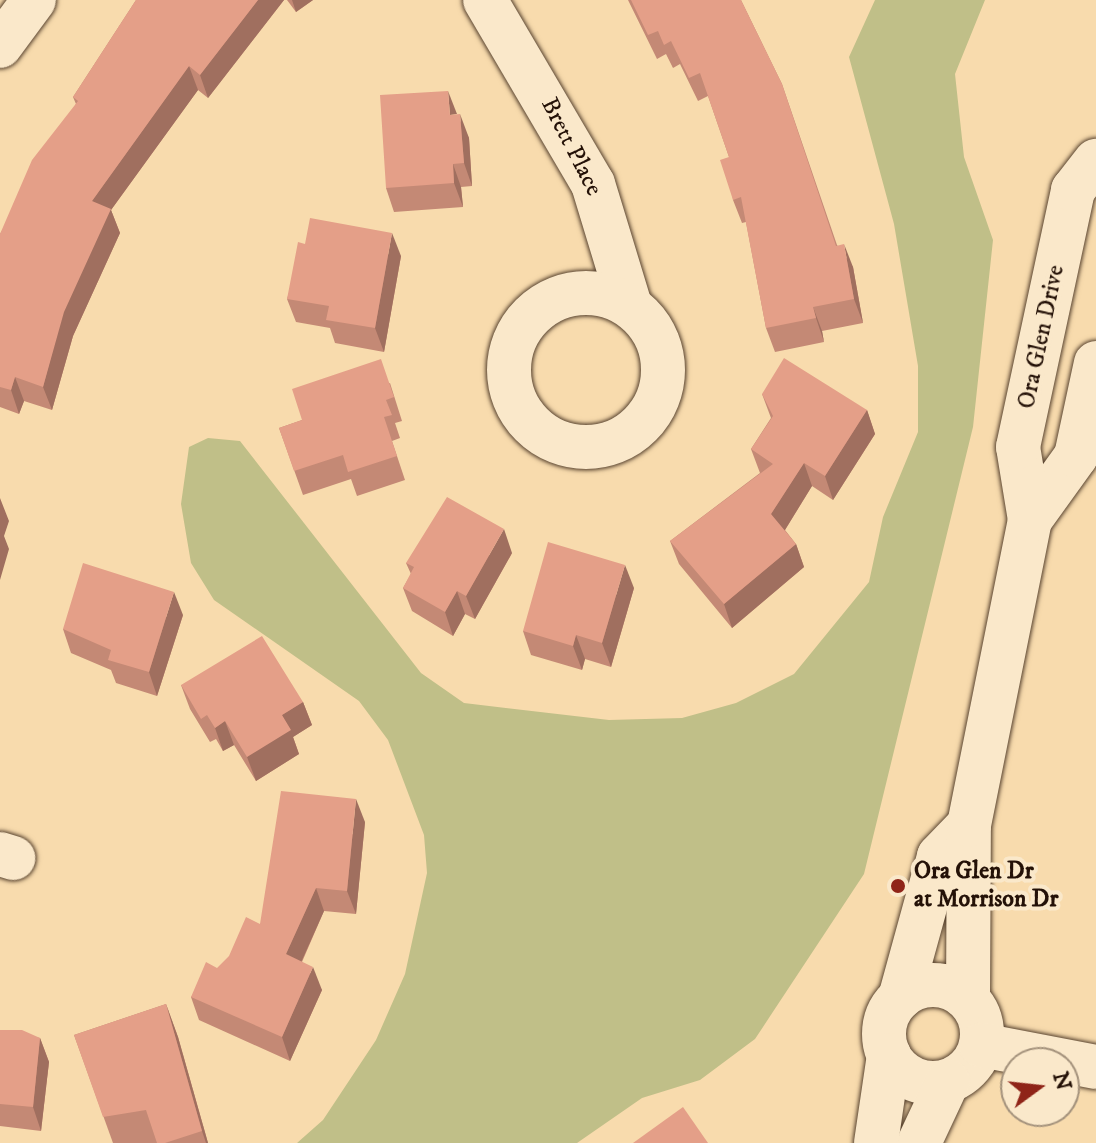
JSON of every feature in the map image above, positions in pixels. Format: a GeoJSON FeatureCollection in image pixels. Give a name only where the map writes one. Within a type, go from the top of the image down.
{"type":"FeatureCollection","features":[{"type":"Feature","properties":{"kind":"street"},"geometry":{"type":"LineString","coordinates":[[0,46],[34,0]]}},
{"type":"Feature","properties":{"kind":"street","name":"Brett Place"},"geometry":{"type":"LineString","coordinates":[[485,0],[593,184],[630,306]]}},
{"type":"Feature","properties":{"kind":"street","name":"Ora Glen Drive"},"geometry":{"type":"LineString","coordinates":[[968,999],[969,825],[1030,520],[1018,447],[1073,190],[1096,161]]}},
{"type":"Feature","properties":{"kind":"street","name":"Ora Glen Drive"},"geometry":{"type":"LineString","coordinates":[[1030,520],[1076,456],[1096,363]]}},
{"type":"Feature","properties":{"kind":"street"},"geometry":{"type":"LineString","coordinates":[[876,1143],[889,1055],[884,1025],[900,998],[939,856],[969,825]]}},
{"type":"Feature","properties":{"kind":"street"},"geometry":{"type":"LineString","coordinates":[[900,998],[942,984],[968,999],[978,1012],[981,1045],[975,1061],[948,1081],[919,1143]]}},
{"type":"Feature","properties":{"kind":"street"},"geometry":{"type":"LineString","coordinates":[[981,1045],[1096,1067]]}},
{"type":"Feature","properties":{"kind":"street"},"geometry":{"type":"LineString","coordinates":[[889,1055],[908,1076],[948,1081]]}},
{"type":"Feature","properties":{"kind":"shaded area"},"geometry":{"type":"Polygon","coordinates":[[[875,0],[985,0],[955,74],[964,157],[993,240],[973,427],[864,874],[755,1039],[700,1080],[642,1098],[577,1143],[297,1143],[323,1120],[376,1040],[405,974],[427,873],[424,835],[388,740],[359,701],[214,600],[191,563],[181,504],[189,447],[208,438],[240,441],[421,673],[464,703],[609,720],[682,718],[736,703],[794,674],[869,582],[883,517],[918,432],[918,366],[894,224],[849,57],[875,0]]]}},
{"type":"Feature","properties":{"kind":"building"},"geometry":{"type":"Polygon","coordinates":[[[136,0],[258,0],[200,75],[189,66],[92,201],[111,209],[64,312],[43,387],[15,377],[11,390],[0,387],[0,234],[32,160],[78,101],[73,97],[136,0]]]}},
{"type":"Feature","properties":{"kind":"building"},"geometry":{"type":"Polygon","coordinates":[[[631,0],[741,0],[782,84],[836,246],[844,244],[854,299],[813,307],[816,318],[766,328],[741,197],[733,200],[720,160],[729,157],[700,73],[689,78],[671,41],[664,45],[658,31],[648,35],[631,0]]]}},
{"type":"Feature","properties":{"kind":"building"},"geometry":{"type":"Polygon","coordinates":[[[448,91],[450,115],[460,114],[464,163],[453,164],[454,183],[386,188],[380,95],[448,91]]]}},
{"type":"Feature","properties":{"kind":"building"},"geometry":{"type":"Polygon","coordinates":[[[310,218],[392,233],[375,328],[326,320],[329,306],[287,299],[298,242],[305,244],[310,218]]]}},
{"type":"Feature","properties":{"kind":"building"},"geometry":{"type":"Polygon","coordinates":[[[784,358],[867,410],[825,476],[804,463],[771,514],[796,544],[724,604],[670,541],[773,464],[751,449],[773,416],[762,394],[784,358]]]}},
{"type":"Feature","properties":{"kind":"building"},"geometry":{"type":"Polygon","coordinates":[[[381,359],[394,397],[386,400],[392,415],[384,417],[397,456],[348,472],[343,455],[294,471],[279,428],[302,420],[292,389],[381,359]]]}},
{"type":"Feature","properties":{"kind":"building"},"geometry":{"type":"Polygon","coordinates":[[[447,497],[504,529],[466,596],[457,591],[445,612],[403,588],[414,567],[406,563],[447,497]]]}},
{"type":"Feature","properties":{"kind":"building"},"geometry":{"type":"Polygon","coordinates":[[[548,542],[625,565],[602,643],[576,635],[573,646],[523,631],[548,542]]]}},
{"type":"Feature","properties":{"kind":"building"},"geometry":{"type":"Polygon","coordinates":[[[83,563],[174,592],[149,672],[108,660],[111,650],[63,629],[83,563]]]}},
{"type":"Feature","properties":{"kind":"building"},"geometry":{"type":"Polygon","coordinates":[[[262,636],[303,702],[282,715],[291,730],[247,757],[225,721],[215,728],[207,715],[201,719],[181,685],[262,636]]]}},
{"type":"Feature","properties":{"kind":"building"},"geometry":{"type":"Polygon","coordinates":[[[281,791],[356,799],[347,891],[316,888],[286,954],[313,967],[282,1037],[191,997],[206,962],[217,968],[229,956],[246,917],[260,924],[281,791]]]}},
{"type":"Feature","properties":{"kind":"building"},"geometry":{"type":"Polygon","coordinates":[[[166,1004],[202,1131],[157,1143],[146,1110],[103,1117],[74,1035],[166,1004]]]}},
{"type":"Feature","properties":{"kind":"building"},"geometry":{"type":"Polygon","coordinates":[[[0,1030],[22,1030],[40,1038],[33,1107],[0,1104],[0,1030]]]}},
{"type":"Feature","properties":{"kind":"building"},"geometry":{"type":"Polygon","coordinates":[[[683,1107],[708,1143],[633,1143],[683,1107]]]}},
{"type":"Feature","properties":{"kind":"place","name":"Ora Glen Dr at Morrison Dr"},"geometry":{"type":"Point","coordinates":[898,886]}}]}
